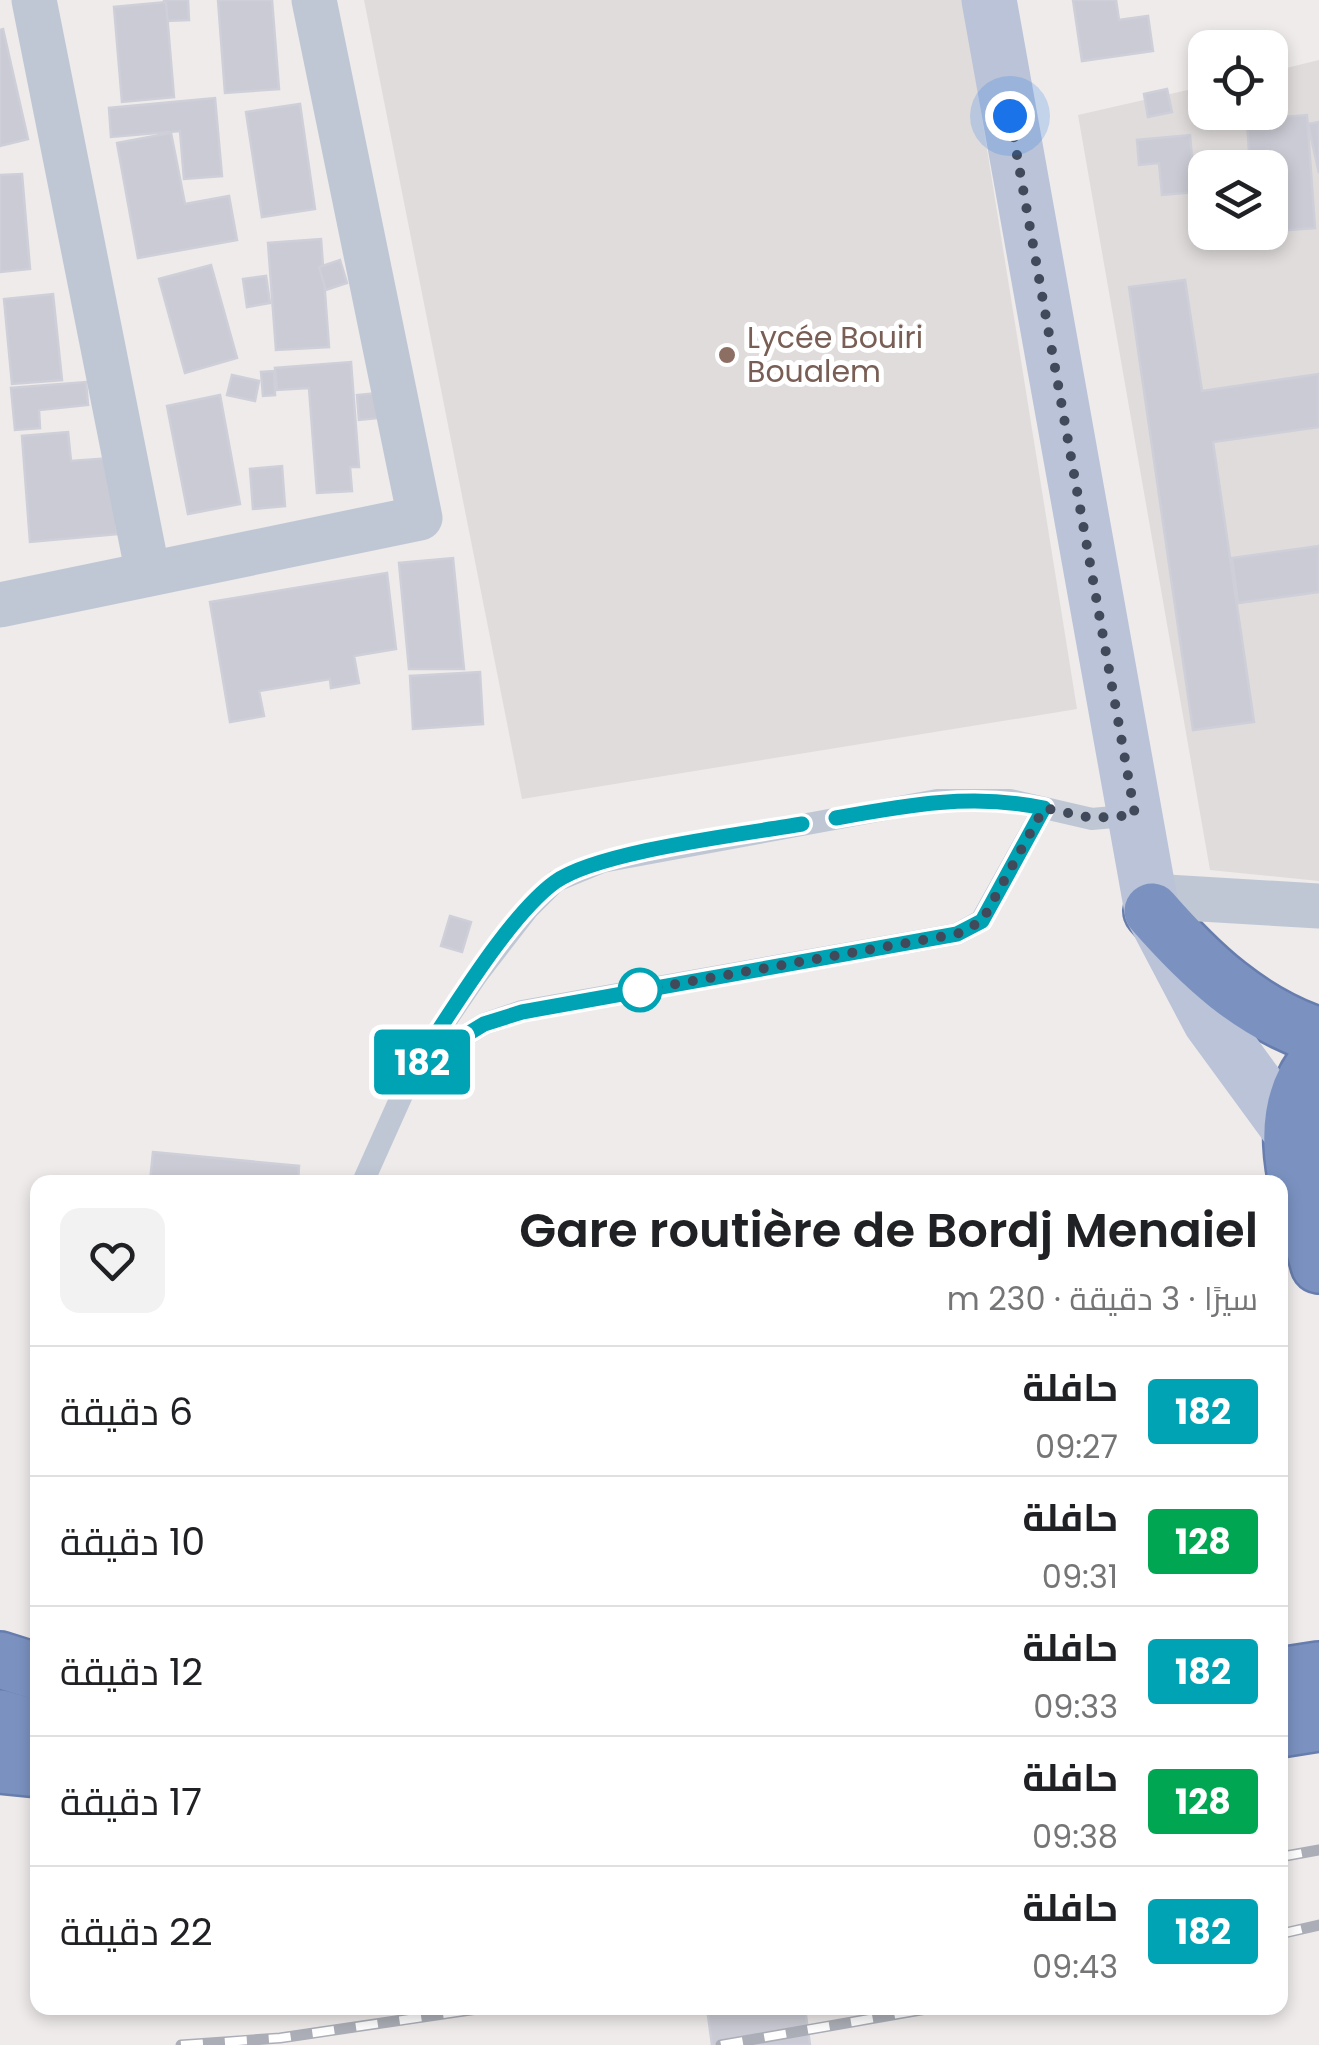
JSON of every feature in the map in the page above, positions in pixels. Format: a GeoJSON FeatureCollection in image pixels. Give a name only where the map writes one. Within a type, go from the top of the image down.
{"type":"FeatureCollection","features":[{"type":"Feature","properties":{"kind":"highway"},"geometry":{"type":"LineString","coordinates":[[1151,904],[1190,955],[1232,992],[1282,1023],[1319,1036]]}},
{"type":"Feature","properties":{"kind":"highway"},"geometry":{"type":"LineString","coordinates":[[1319,1059],[1303,1078],[1319,1265]]}},
{"type":"Feature","properties":{"kind":"highway"},"geometry":{"type":"LineString","coordinates":[[0,1660],[30,1669]]}},
{"type":"Feature","properties":{"kind":"highway"},"geometry":{"type":"LineString","coordinates":[[1288,1675],[1319,1670]]}},
{"type":"Feature","properties":{"kind":"highway"},"geometry":{"type":"LineString","coordinates":[[0,1718],[30,1727]]}},
{"type":"Feature","properties":{"kind":"highway"},"geometry":{"type":"LineString","coordinates":[[1288,1728],[1319,1723]]}},
{"type":"Feature","properties":{"kind":"highway"},"geometry":{"type":"LineString","coordinates":[[0,1764],[30,1769]]}},
{"type":"Feature","properties":{"kind":"main road"},"geometry":{"type":"LineString","coordinates":[[989,0],[1151,904],[1210,1021],[1309,1138]]}},
{"type":"Feature","properties":{"kind":"street"},"geometry":{"type":"LineString","coordinates":[[34,0],[148,574]]}},
{"type":"Feature","properties":{"kind":"street"},"geometry":{"type":"LineString","coordinates":[[0,605],[420,518],[314,0]]}},
{"type":"Feature","properties":{"kind":"street"},"geometry":{"type":"LineString","coordinates":[[1151,904],[1319,906]]}},
{"type":"Feature","properties":{"kind":"lane"},"geometry":{"type":"LineString","coordinates":[[366,1175],[415,1066],[528,909],[556,881],[587,868],[735,835],[938,800],[1010,800],[1092,818],[1135,815]]}},
{"type":"Feature","properties":{"kind":"lane"},"geometry":{"type":"LineString","coordinates":[[415,1066],[484,1024],[522,1012],[957,934],[982,921],[1044,808]]}},
{"type":"Feature","properties":{"kind":"shaded area","name":"Lycée Bouiri Boualem"},"geometry":{"type":"Polygon","coordinates":[[[364,0],[963,0],[1077,709],[522,799],[364,0]]]}},
{"type":"Feature","properties":{"kind":"shaded area"},"geometry":{"type":"Polygon","coordinates":[[[1319,60],[1319,881],[1210,870],[1078,115],[1188,90],[1188,130],[1288,130],[1288,68],[1319,60]]]}},
{"type":"Feature","properties":{"kind":"building"},"geometry":{"type":"Polygon","coordinates":[[[164,0],[188,0],[189,20],[165,21],[164,0]]]}},
{"type":"Feature","properties":{"kind":"building"},"geometry":{"type":"Polygon","coordinates":[[[218,0],[272,0],[279,89],[225,93],[218,0]]]}},
{"type":"Feature","properties":{"kind":"building"},"geometry":{"type":"Polygon","coordinates":[[[1073,0],[1116,0],[1119,20],[1148,16],[1153,51],[1082,61],[1073,0]]]}},
{"type":"Feature","properties":{"kind":"building"},"geometry":{"type":"Polygon","coordinates":[[[166,2],[174,97],[122,102],[114,7],[166,2]]]}},
{"type":"Feature","properties":{"kind":"building"},"geometry":{"type":"Polygon","coordinates":[[[3,29],[28,139],[0,146],[0,30],[3,29]]]}},
{"type":"Feature","properties":{"kind":"building"},"geometry":{"type":"Polygon","coordinates":[[[1167,89],[1172,112],[1148,117],[1144,94],[1167,89]]]}},
{"type":"Feature","properties":{"kind":"building"},"geometry":{"type":"Polygon","coordinates":[[[215,98],[222,176],[184,179],[180,131],[111,137],[109,108],[215,98]]]}},
{"type":"Feature","properties":{"kind":"building"},"geometry":{"type":"Polygon","coordinates":[[[300,104],[315,209],[262,217],[246,112],[300,104]]]}},
{"type":"Feature","properties":{"kind":"building"},"geometry":{"type":"Polygon","coordinates":[[[1307,115],[1315,228],[1288,230],[1288,150],[1249,150],[1248,130],[1288,130],[1288,117],[1307,115]]]}},
{"type":"Feature","properties":{"kind":"building"},"geometry":{"type":"Polygon","coordinates":[[[1319,122],[1319,173],[1308,124],[1319,122]]]}},
{"type":"Feature","properties":{"kind":"building"},"geometry":{"type":"Polygon","coordinates":[[[171,133],[185,204],[229,196],[237,240],[138,258],[117,143],[171,133]]]}},
{"type":"Feature","properties":{"kind":"building"},"geometry":{"type":"Polygon","coordinates":[[[1190,135],[1188,193],[1162,195],[1159,163],[1139,165],[1137,140],[1190,135]]]}},
{"type":"Feature","properties":{"kind":"building"},"geometry":{"type":"Polygon","coordinates":[[[22,174],[30,269],[0,272],[0,175],[22,174]]]}},
{"type":"Feature","properties":{"kind":"building"},"geometry":{"type":"Polygon","coordinates":[[[321,239],[329,347],[276,350],[268,243],[321,239]]]}},
{"type":"Feature","properties":{"kind":"building"},"geometry":{"type":"Polygon","coordinates":[[[340,260],[347,283],[326,290],[319,267],[340,260]]]}},
{"type":"Feature","properties":{"kind":"building"},"geometry":{"type":"Polygon","coordinates":[[[211,265],[237,358],[185,373],[159,279],[211,265]]]}},
{"type":"Feature","properties":{"kind":"building"},"geometry":{"type":"Polygon","coordinates":[[[266,276],[270,303],[247,307],[243,279],[266,276]]]}},
{"type":"Feature","properties":{"kind":"building"},"geometry":{"type":"Polygon","coordinates":[[[1185,280],[1202,391],[1319,374],[1319,427],[1213,442],[1254,722],[1193,730],[1129,287],[1185,280]]]}},
{"type":"Feature","properties":{"kind":"building"},"geometry":{"type":"Polygon","coordinates":[[[53,294],[62,380],[12,384],[4,299],[53,294]]]}},
{"type":"Feature","properties":{"kind":"building"},"geometry":{"type":"Polygon","coordinates":[[[351,362],[359,467],[350,467],[352,491],[317,493],[309,388],[277,390],[275,368],[351,362]]]}},
{"type":"Feature","properties":{"kind":"building"},"geometry":{"type":"Polygon","coordinates":[[[274,371],[275,395],[263,396],[261,372],[274,371]]]}},
{"type":"Feature","properties":{"kind":"building"},"geometry":{"type":"Polygon","coordinates":[[[232,375],[259,381],[255,401],[227,395],[232,375]]]}},
{"type":"Feature","properties":{"kind":"building"},"geometry":{"type":"Polygon","coordinates":[[[86,382],[88,405],[39,410],[40,428],[15,430],[11,388],[86,382]]]}},
{"type":"Feature","properties":{"kind":"building"},"geometry":{"type":"Polygon","coordinates":[[[377,393],[379,418],[359,420],[357,395],[377,393]]]}},
{"type":"Feature","properties":{"kind":"building"},"geometry":{"type":"Polygon","coordinates":[[[220,395],[240,504],[188,514],[167,406],[220,395]]]}},
{"type":"Feature","properties":{"kind":"building"},"geometry":{"type":"Polygon","coordinates":[[[68,432],[71,461],[111,458],[117,534],[30,542],[22,436],[68,432]]]}},
{"type":"Feature","properties":{"kind":"building"},"geometry":{"type":"Polygon","coordinates":[[[282,466],[285,506],[253,509],[250,469],[282,466]]]}},
{"type":"Feature","properties":{"kind":"building"},"geometry":{"type":"Polygon","coordinates":[[[1319,546],[1319,592],[1238,603],[1232,558],[1319,546]]]}},
{"type":"Feature","properties":{"kind":"building"},"geometry":{"type":"Polygon","coordinates":[[[453,558],[464,669],[409,669],[399,563],[453,558]]]}},
{"type":"Feature","properties":{"kind":"building"},"geometry":{"type":"Polygon","coordinates":[[[387,573],[396,649],[354,656],[359,683],[331,688],[330,679],[259,691],[264,716],[230,722],[210,602],[387,573]]]}},
{"type":"Feature","properties":{"kind":"building"},"geometry":{"type":"Polygon","coordinates":[[[480,672],[483,724],[413,729],[410,676],[480,672]]]}},
{"type":"Feature","properties":{"kind":"building"},"geometry":{"type":"Polygon","coordinates":[[[450,916],[471,922],[462,952],[441,946],[450,916]]]}},
{"type":"Feature","properties":{"kind":"building"},"geometry":{"type":"Polygon","coordinates":[[[153,1152],[299,1166],[298,1175],[151,1175],[153,1152]]]}},
{"type":"Feature","properties":{"kind":"building"},"geometry":{"type":"Polygon","coordinates":[[[708,2015],[806,2015],[810,2045],[712,2045],[708,2015]]]}},
{"type":"Feature","properties":{"kind":"railway"},"geometry":{"type":"LineString","coordinates":[[1288,1856],[1319,1850]]}},
{"type":"Feature","properties":{"kind":"railway"},"geometry":{"type":"LineString","coordinates":[[1288,1932],[1319,1925]]}},
{"type":"Feature","properties":{"kind":"railway"},"geometry":{"type":"LineString","coordinates":[[181,2045],[280,2038],[436,2015]]}},
{"type":"Feature","properties":{"kind":"railway"},"geometry":{"type":"LineString","coordinates":[[721,2045],[892,2015]]}},
{"type":"Feature","properties":{"kind":"bus line","name":"182"},"geometry":{"type":"LineString","coordinates":[[802,824],[602,862],[556,881],[528,909],[477,975],[415,1066],[484,1024],[522,1012],[957,934],[982,921],[1044,808],[1010,800],[938,800],[836,818]]}},
{"type":"Feature","properties":{"kind":"place","name":"Lycée Bouiri Boualem"},"geometry":{"type":"Point","coordinates":[727,355]}},
{"type":"Feature","properties":{"kind":"route"},"geometry":{"type":"LineString","coordinates":[[640,990],[631,992],[957,934],[982,921],[1044,808],[1092,818],[1135,815],[1010,116]]}}]}
